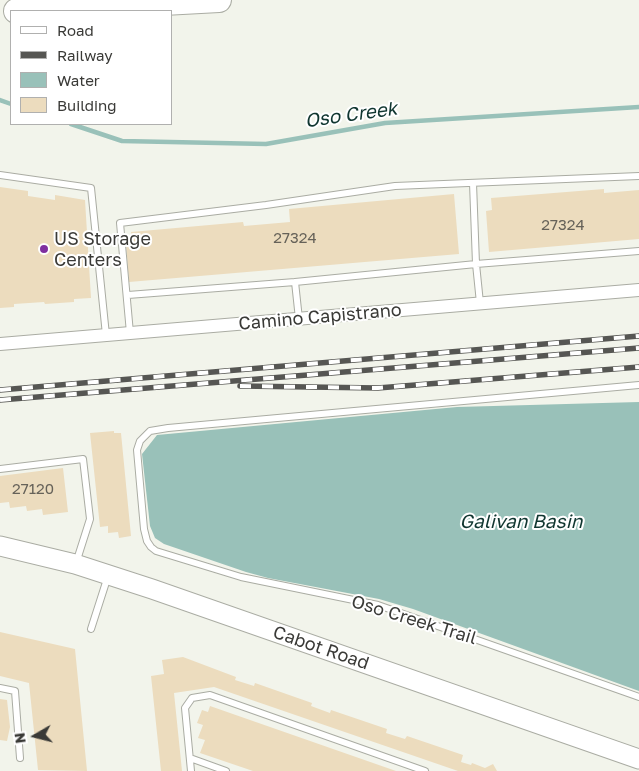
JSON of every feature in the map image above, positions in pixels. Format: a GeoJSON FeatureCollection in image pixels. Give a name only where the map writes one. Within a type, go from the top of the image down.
{"type":"FeatureCollection","features":[{"type":"Feature","properties":{"kind":"highway"},"geometry":{"type":"LineString","coordinates":[[34,10],[219,0]]}},
{"type":"Feature","properties":{"kind":"main road","name":"Cabot Road"},"geometry":{"type":"LineString","coordinates":[[0,546],[76,564],[639,760]]}},
{"type":"Feature","properties":{"kind":"street","name":"Camino Capistrano"},"geometry":{"type":"LineString","coordinates":[[0,344],[639,290]]}},
{"type":"Feature","properties":{"kind":"lane"},"geometry":{"type":"LineString","coordinates":[[0,175],[91,188],[106,335]]}},
{"type":"Feature","properties":{"kind":"lane"},"geometry":{"type":"LineString","coordinates":[[130,333],[120,223],[266,205],[395,186],[639,176]]}},
{"type":"Feature","properties":{"kind":"lane"},"geometry":{"type":"LineString","coordinates":[[473,183],[476,264],[480,303]]}},
{"type":"Feature","properties":{"kind":"lane"},"geometry":{"type":"LineString","coordinates":[[128,295],[639,251]]}},
{"type":"Feature","properties":{"kind":"lane"},"geometry":{"type":"LineString","coordinates":[[295,282],[299,319]]}},
{"type":"Feature","properties":{"kind":"lane","name":"Oso Creek Trail"},"geometry":{"type":"LineString","coordinates":[[639,385],[210,423],[150,431],[140,441],[136,450],[144,528],[147,541],[156,551],[247,579],[378,604],[639,697]]}},
{"type":"Feature","properties":{"kind":"lane"},"geometry":{"type":"LineString","coordinates":[[0,469],[84,459],[90,520],[76,564]]}},
{"type":"Feature","properties":{"kind":"lane"},"geometry":{"type":"LineString","coordinates":[[91,629],[108,575]]}},
{"type":"Feature","properties":{"kind":"lane"},"geometry":{"type":"LineString","coordinates":[[0,688],[14,691],[20,758]]}},
{"type":"Feature","properties":{"kind":"lane"},"geometry":{"type":"LineString","coordinates":[[191,771],[184,708],[192,698],[210,695],[425,771]]}},
{"type":"Feature","properties":{"kind":"lane"},"geometry":{"type":"LineString","coordinates":[[190,758],[226,771]]}},
{"type":"Feature","properties":{"kind":"water","name":"Galivan Basin"},"geometry":{"type":"Polygon","coordinates":[[[639,402],[639,691],[413,609],[379,599],[268,578],[246,572],[164,544],[155,538],[150,526],[142,454],[157,435],[457,407],[639,402]]]}},
{"type":"Feature","properties":{"kind":"building","name":"US Storage Centers"},"geometry":{"type":"Polygon","coordinates":[[[0,187],[28,191],[28,196],[55,200],[55,195],[85,200],[91,298],[74,299],[74,302],[14,304],[14,307],[0,308],[0,187]]]}},
{"type":"Feature","properties":{"kind":"building"},"geometry":{"type":"Polygon","coordinates":[[[604,189],[604,193],[639,190],[639,239],[489,252],[486,211],[492,210],[491,198],[604,189]]]}},
{"type":"Feature","properties":{"kind":"building"},"geometry":{"type":"Polygon","coordinates":[[[454,194],[459,254],[129,282],[126,244],[132,244],[131,232],[243,222],[244,226],[290,222],[289,209],[454,194]]]}},
{"type":"Feature","properties":{"kind":"building"},"geometry":{"type":"Polygon","coordinates":[[[114,431],[114,433],[121,433],[131,536],[119,538],[118,532],[108,533],[108,526],[100,527],[90,433],[114,431]]]}},
{"type":"Feature","properties":{"kind":"building"},"geometry":{"type":"Polygon","coordinates":[[[63,468],[68,512],[43,515],[42,509],[27,511],[26,506],[10,508],[9,502],[0,503],[0,476],[63,468]]]}},
{"type":"Feature","properties":{"kind":"building"},"geometry":{"type":"Polygon","coordinates":[[[0,632],[75,649],[87,771],[38,770],[29,683],[0,676],[0,632]]]}},
{"type":"Feature","properties":{"kind":"building"},"geometry":{"type":"Polygon","coordinates":[[[183,657],[236,677],[235,680],[254,686],[255,683],[312,703],[311,706],[330,713],[331,710],[387,729],[386,733],[405,739],[407,736],[463,755],[461,762],[471,765],[472,763],[485,768],[493,764],[497,771],[458,771],[214,687],[174,693],[182,771],[161,771],[151,676],[164,674],[162,660],[183,657]]]}},
{"type":"Feature","properties":{"kind":"building"},"geometry":{"type":"Polygon","coordinates":[[[0,699],[7,700],[10,727],[7,741],[0,740],[0,699]]]}},
{"type":"Feature","properties":{"kind":"building"},"geometry":{"type":"Polygon","coordinates":[[[210,706],[396,771],[253,771],[200,753],[205,740],[198,738],[203,725],[197,723],[202,710],[208,712],[210,706]]]}},
{"type":"Feature","properties":{"kind":"waterway","name":"Oso Creek"},"geometry":{"type":"LineString","coordinates":[[0,100],[10,104]]}},
{"type":"Feature","properties":{"kind":"waterway","name":"Oso Creek"},"geometry":{"type":"LineString","coordinates":[[74,125],[122,141],[266,144],[385,123],[639,107]]}},
{"type":"Feature","properties":{"kind":"railway"},"geometry":{"type":"LineString","coordinates":[[0,390],[639,336]]}},
{"type":"Feature","properties":{"kind":"railway"},"geometry":{"type":"LineString","coordinates":[[0,400],[639,348]]}},
{"type":"Feature","properties":{"kind":"railway"},"geometry":{"type":"LineString","coordinates":[[240,386],[378,388],[639,367]]}},
{"type":"Feature","properties":{"kind":"place","name":"US Storage Centers"},"geometry":{"type":"Point","coordinates":[44,249]}}]}
